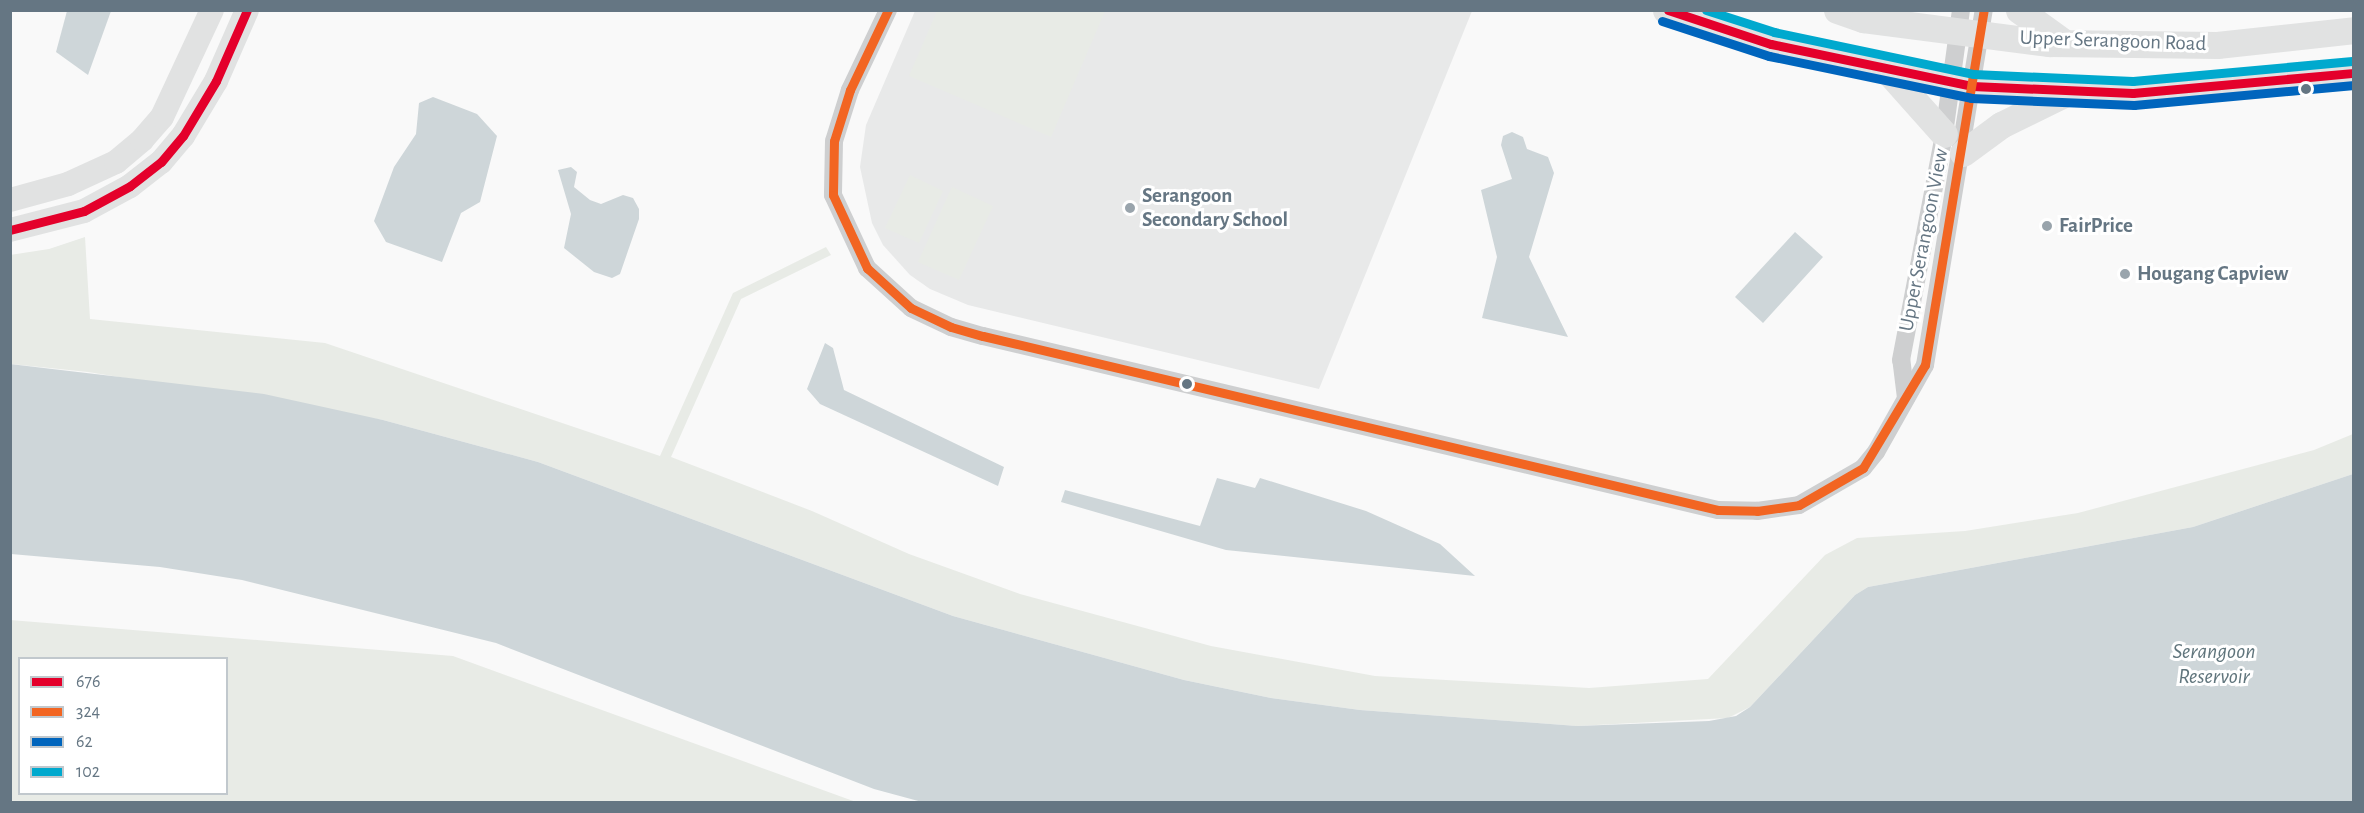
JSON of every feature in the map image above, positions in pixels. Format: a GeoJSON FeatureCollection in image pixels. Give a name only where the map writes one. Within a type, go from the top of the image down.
{"type":"FeatureCollection","features":[{"type":"Feature","properties":{"kind":"main road"},"geometry":{"type":"LineString","coordinates":[[10,200],[68,184],[116,162],[142,140],[162,117],[212,10]]}},
{"type":"Feature","properties":{"kind":"main road"},"geometry":{"type":"LineString","coordinates":[[10,230],[84,211],[130,186],[161,162],[183,136],[216,81],[247,10]]}},
{"type":"Feature","properties":{"kind":"main road","name":"Upper Serangoon Road"},"geometry":{"type":"LineString","coordinates":[[1666,10],[1771,44],[1962,84],[2072,90],[2156,91],[2288,82],[2354,73]]}},
{"type":"Feature","properties":{"kind":"main road","name":"Upper Serangoon Road"},"geometry":{"type":"LineString","coordinates":[[1837,10],[1871,15],[1971,21],[2065,44],[2217,45],[2354,30]]}},
{"type":"Feature","properties":{"kind":"main road"},"geometry":{"type":"LineString","coordinates":[[2019,10],[2065,44]]}},
{"type":"Feature","properties":{"kind":"main road"},"geometry":{"type":"LineString","coordinates":[[1886,69],[1944,134]]}},
{"type":"Feature","properties":{"kind":"main road"},"geometry":{"type":"LineString","coordinates":[[1963,153],[2001,125],[2072,90]]}},
{"type":"Feature","properties":{"kind":"street","name":"Upper Serangoon View"},"geometry":{"type":"LineString","coordinates":[[888,10],[850,90],[834,141],[833,195],[867,268],[883,286],[911,308],[951,327],[1718,510],[1756,512],[1799,505],[1839,484],[1863,468],[1876,452],[1925,365],[1963,153],[1962,84]]}},
{"type":"Feature","properties":{"kind":"street"},"geometry":{"type":"LineString","coordinates":[[1962,84],[1971,21]]}},
{"type":"Feature","properties":{"kind":"street","name":"Upper Serangoon View"},"geometry":{"type":"LineString","coordinates":[[1906,398],[1901,360],[1944,134],[1962,84]]}},
{"type":"Feature","properties":{"kind":"shaded area","name":"Serangoon Secondary School"},"geometry":{"type":"Polygon","coordinates":[[[915,11],[1472,11],[1319,389],[968,305],[930,289],[910,275],[883,245],[872,223],[860,167],[866,125],[915,11]]]}},
{"type":"Feature","properties":{"kind":"shaded area"},"geometry":{"type":"Polygon","coordinates":[[[937,11],[1105,11],[1051,137],[909,76],[937,11]]]}},
{"type":"Feature","properties":{"kind":"shaded area"},"geometry":{"type":"Polygon","coordinates":[[[910,175],[943,191],[919,243],[885,228],[910,175]]]}},
{"type":"Feature","properties":{"kind":"shaded area"},"geometry":{"type":"Polygon","coordinates":[[[952,187],[993,206],[959,280],[918,262],[952,187]]]}},
{"type":"Feature","properties":{"kind":"shaded area"},"geometry":{"type":"Polygon","coordinates":[[[85,237],[90,319],[325,343],[660,456],[733,293],[826,247],[831,255],[741,299],[671,457],[812,511],[909,554],[1020,594],[1211,646],[1375,676],[1589,688],[1708,679],[1825,555],[1857,538],[1965,531],[2078,513],[2314,450],[2353,434],[2353,474],[2193,527],[1868,587],[1855,595],[1750,707],[1728,718],[1577,726],[1360,710],[1271,698],[1184,680],[953,616],[538,462],[383,420],[88,372],[11,364],[10,255],[49,249],[85,237]]]}},
{"type":"Feature","properties":{"kind":"shaded area"},"geometry":{"type":"Polygon","coordinates":[[[10,620],[453,656],[856,802],[11,802],[10,620]]]}},
{"type":"Feature","properties":{"kind":"water"},"geometry":{"type":"Polygon","coordinates":[[[67,11],[111,11],[88,75],[56,52],[67,11]]]}},
{"type":"Feature","properties":{"kind":"water"},"geometry":{"type":"Polygon","coordinates":[[[433,97],[477,114],[497,136],[480,202],[461,213],[442,262],[386,242],[374,221],[394,167],[416,134],[419,103],[433,97]]]}},
{"type":"Feature","properties":{"kind":"water"},"geometry":{"type":"Polygon","coordinates":[[[1512,132],[1523,137],[1527,149],[1548,157],[1554,173],[1529,257],[1568,337],[1482,318],[1497,257],[1481,190],[1512,179],[1501,145],[1503,136],[1512,132]]]}},
{"type":"Feature","properties":{"kind":"water"},"geometry":{"type":"Polygon","coordinates":[[[571,167],[577,172],[574,187],[590,200],[601,204],[623,195],[633,198],[639,209],[639,219],[620,274],[612,278],[594,272],[564,248],[571,214],[558,170],[571,167]]]}},
{"type":"Feature","properties":{"kind":"water"},"geometry":{"type":"Polygon","coordinates":[[[1795,232],[1823,257],[1763,323],[1735,297],[1795,232]]]}},
{"type":"Feature","properties":{"kind":"water"},"geometry":{"type":"Polygon","coordinates":[[[825,343],[833,348],[844,390],[1004,467],[998,486],[820,404],[807,389],[825,343]]]}},
{"type":"Feature","properties":{"kind":"water","name":"Serangoon Reservoir"},"geometry":{"type":"Polygon","coordinates":[[[10,364],[264,394],[383,420],[538,462],[953,616],[1184,680],[1271,698],[1360,710],[1577,726],[1709,721],[1736,716],[1750,707],[1855,595],[1868,587],[2193,527],[2353,474],[2353,802],[922,802],[874,789],[496,643],[242,580],[160,567],[11,554],[10,364]]]}},
{"type":"Feature","properties":{"kind":"water"},"geometry":{"type":"Polygon","coordinates":[[[1217,478],[1255,488],[1260,478],[1366,511],[1440,544],[1475,576],[1226,550],[1061,502],[1065,490],[1200,526],[1217,478]]]}},
{"type":"Feature","properties":{"kind":"transit line","name":"676"},"geometry":{"type":"LineString","coordinates":[[10,230],[84,211],[130,186],[161,162],[183,136],[216,81],[247,10]]}},
{"type":"Feature","properties":{"kind":"transit line","name":"324"},"geometry":{"type":"LineString","coordinates":[[888,10],[850,90],[834,141],[833,195],[867,268],[911,308],[951,327],[983,336],[1718,510],[1757,511],[1799,505],[1863,468],[1925,365],[1984,10]]}},
{"type":"Feature","properties":{"kind":"transit line","name":"676"},"geometry":{"type":"LineString","coordinates":[[1668,10],[1771,44],[1972,86],[2133,93],[2354,73]]}},
{"type":"Feature","properties":{"kind":"transit line","name":"102"},"geometry":{"type":"LineString","coordinates":[[1706,10],[1774,32],[1973,74],[2133,81],[2352,61]]}},
{"type":"Feature","properties":{"kind":"transit line","name":"62"},"geometry":{"type":"LineString","coordinates":[[1662,21],[1769,56],[1971,98],[2134,105],[2354,85]]}},
{"type":"Feature","properties":{"kind":"place","name":"Serangoon Secondary School"},"geometry":{"type":"Point","coordinates":[1130,208]}},
{"type":"Feature","properties":{"kind":"place","name":"FairPrice"},"geometry":{"type":"Point","coordinates":[2047,226]}},
{"type":"Feature","properties":{"kind":"place","name":"Hougang Capview"},"geometry":{"type":"Point","coordinates":[2125,274]}}]}
